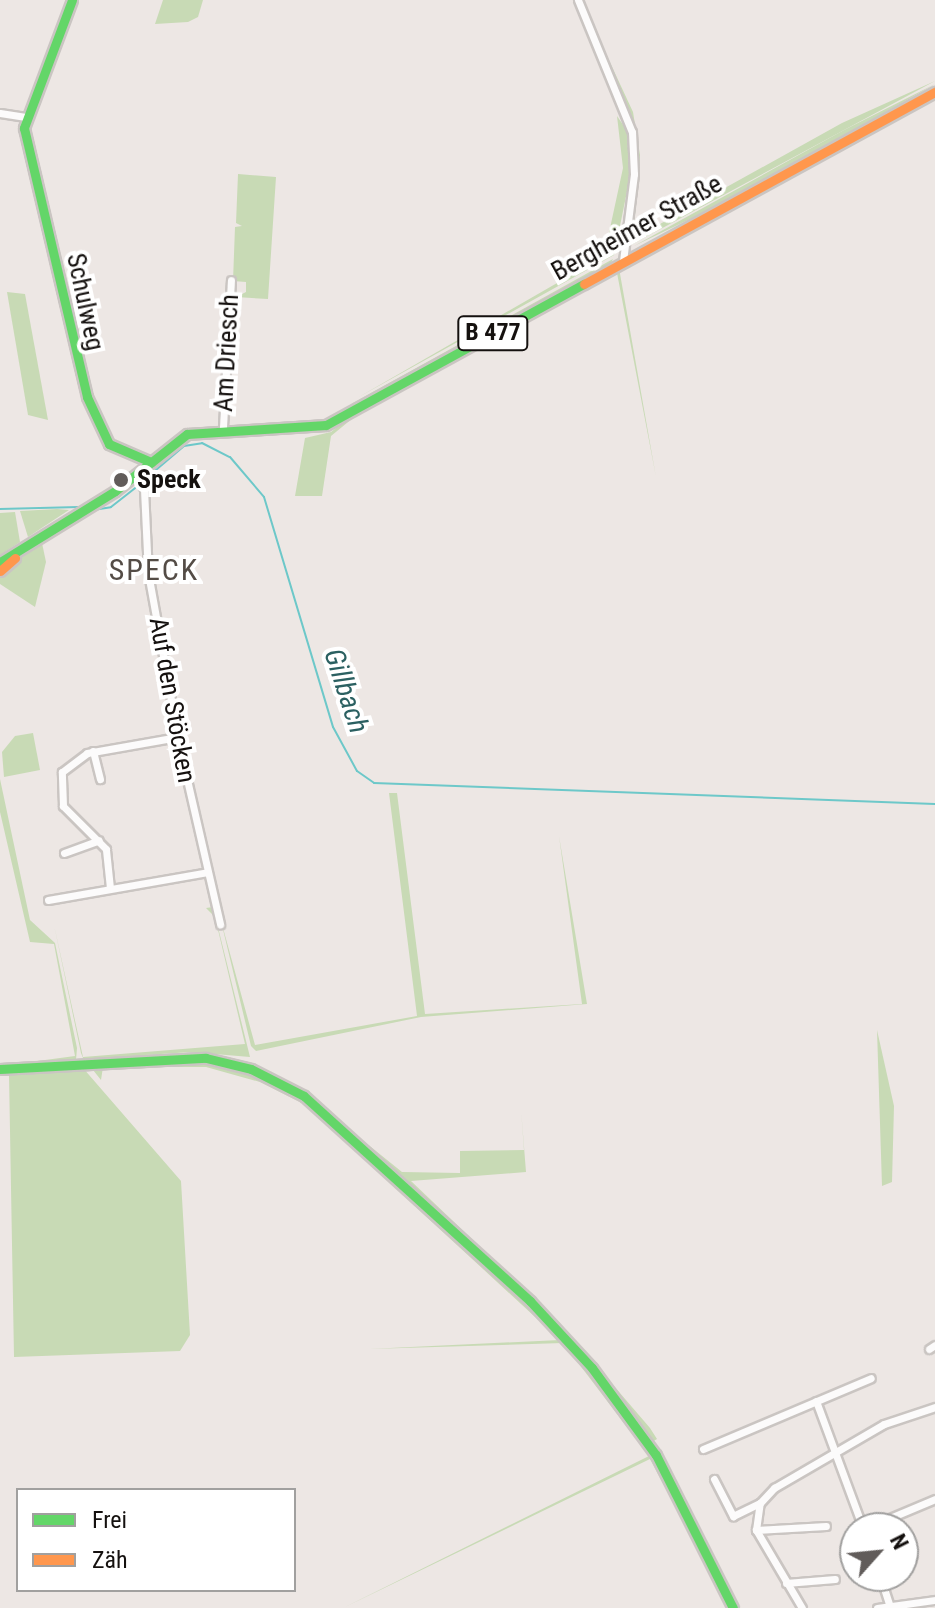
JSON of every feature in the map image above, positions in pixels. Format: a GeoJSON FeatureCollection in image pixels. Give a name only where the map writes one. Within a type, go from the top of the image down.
{"type":"FeatureCollection","features":[{"type":"Feature","properties":{"kind":"main road"},"geometry":{"type":"LineString","coordinates":[[26,117],[72,0]]}},
{"type":"Feature","properties":{"kind":"main road","name":"Bergheimer Straße"},"geometry":{"type":"LineString","coordinates":[[223,427],[276,430],[320,428],[935,92]]}},
{"type":"Feature","properties":{"kind":"main road","name":"Schulweg"},"geometry":{"type":"LineString","coordinates":[[26,117],[87,397],[109,444],[151,462]]}},
{"type":"Feature","properties":{"kind":"main road","name":"B 477"},"geometry":{"type":"LineString","coordinates":[[0,562],[81,513],[187,434],[223,427]]}},
{"type":"Feature","properties":{"kind":"main road","name":"B 477"},"geometry":{"type":"LineString","coordinates":[[0,571],[28,545]]}},
{"type":"Feature","properties":{"kind":"main road"},"geometry":{"type":"LineString","coordinates":[[0,1069],[206,1058],[242,1065],[304,1096],[530,1301],[592,1368],[656,1455],[733,1608]]}},
{"type":"Feature","properties":{"kind":"street"},"geometry":{"type":"LineString","coordinates":[[578,0],[632,132],[634,174],[623,261]]}},
{"type":"Feature","properties":{"kind":"street"},"geometry":{"type":"LineString","coordinates":[[0,113],[26,117]]}},
{"type":"Feature","properties":{"kind":"street","name":"Am Driesch"},"geometry":{"type":"LineString","coordinates":[[223,427],[231,280]]}},
{"type":"Feature","properties":{"kind":"street","name":"Auf den Stöcken"},"geometry":{"type":"LineString","coordinates":[[136,475],[144,485],[148,573],[178,737],[220,924]]}},
{"type":"Feature","properties":{"kind":"street"},"geometry":{"type":"LineString","coordinates":[[110,888],[109,861],[99,840],[67,811],[59,794],[65,768],[93,751],[178,737]]}},
{"type":"Feature","properties":{"kind":"street"},"geometry":{"type":"LineString","coordinates":[[93,751],[100,779]]}},
{"type":"Feature","properties":{"kind":"street"},"geometry":{"type":"LineString","coordinates":[[64,853],[99,840]]}},
{"type":"Feature","properties":{"kind":"street"},"geometry":{"type":"LineString","coordinates":[[48,900],[208,872]]}},
{"type":"Feature","properties":{"kind":"street"},"geometry":{"type":"LineString","coordinates":[[703,1449],[871,1378]]}},
{"type":"Feature","properties":{"kind":"street"},"geometry":{"type":"LineString","coordinates":[[816,1401],[859,1512]]}},
{"type":"Feature","properties":{"kind":"street"},"geometry":{"type":"LineString","coordinates":[[714,1479],[733,1516],[760,1503],[780,1485],[839,1455],[893,1419],[935,1407]]}},
{"type":"Feature","properties":{"kind":"street"},"geometry":{"type":"LineString","coordinates":[[904,1512],[935,1499]]}},
{"type":"Feature","properties":{"kind":"street"},"geometry":{"type":"LineString","coordinates":[[760,1503],[756,1530],[802,1608]]}},
{"type":"Feature","properties":{"kind":"street"},"geometry":{"type":"LineString","coordinates":[[756,1530],[826,1526]]}},
{"type":"Feature","properties":{"kind":"street"},"geometry":{"type":"LineString","coordinates":[[786,1583],[835,1579]]}},
{"type":"Feature","properties":{"kind":"street"},"geometry":{"type":"LineString","coordinates":[[877,1608],[935,1600]]}},
{"type":"Feature","properties":{"kind":"green space"},"geometry":{"type":"Polygon","coordinates":[[[163,0],[203,0],[198,17],[188,22],[155,24],[163,0]]]}},
{"type":"Feature","properties":{"kind":"green space"},"geometry":{"type":"Polygon","coordinates":[[[581,0],[633,112],[640,155],[633,239],[842,123],[935,81],[631,245],[636,136],[581,0]]]}},
{"type":"Feature","properties":{"kind":"green space"},"geometry":{"type":"Polygon","coordinates":[[[935,84],[736,197],[634,246],[844,130],[935,84]]]}},
{"type":"Feature","properties":{"kind":"green space"},"geometry":{"type":"Polygon","coordinates":[[[617,116],[628,132],[631,172],[614,255],[357,398],[604,256],[623,168],[617,116]]]}},
{"type":"Feature","properties":{"kind":"green space"},"geometry":{"type":"Polygon","coordinates":[[[238,174],[276,177],[268,299],[236,297],[246,292],[246,282],[233,281],[235,227],[242,226],[236,223],[238,174]]]}},
{"type":"Feature","properties":{"kind":"green space"},"geometry":{"type":"Polygon","coordinates":[[[613,259],[610,265],[343,411],[353,403],[613,259]]]}},
{"type":"Feature","properties":{"kind":"green space"},"geometry":{"type":"Polygon","coordinates":[[[619,268],[656,477],[617,273],[353,418],[331,436],[322,496],[295,496],[305,438],[331,432],[350,417],[619,268]]]}},
{"type":"Feature","properties":{"kind":"green space"},"geometry":{"type":"Polygon","coordinates":[[[7,292],[25,294],[48,420],[28,415],[7,292]]]}},
{"type":"Feature","properties":{"kind":"green space"},"geometry":{"type":"Polygon","coordinates":[[[69,510],[28,537],[20,511],[69,510]]]}},
{"type":"Feature","properties":{"kind":"green space"},"geometry":{"type":"Polygon","coordinates":[[[15,512],[20,542],[0,555],[0,513],[15,512]]]}},
{"type":"Feature","properties":{"kind":"green space"},"geometry":{"type":"Polygon","coordinates":[[[42,543],[46,562],[35,607],[0,584],[0,573],[42,543]]]}},
{"type":"Feature","properties":{"kind":"green space"},"geometry":{"type":"Polygon","coordinates":[[[33,733],[40,770],[4,777],[2,752],[15,736],[33,733]]]}},
{"type":"Feature","properties":{"kind":"green space"},"geometry":{"type":"Polygon","coordinates":[[[0,779],[30,920],[55,943],[77,1048],[76,1060],[0,1066],[75,1056],[54,944],[30,942],[0,812],[0,779]]]}},
{"type":"Feature","properties":{"kind":"green space"},"geometry":{"type":"Polygon","coordinates":[[[389,793],[397,793],[425,1014],[582,1004],[559,836],[587,1004],[421,1017],[256,1051],[251,1046],[220,917],[255,1045],[417,1016],[389,793]]]}},
{"type":"Feature","properties":{"kind":"green space"},"geometry":{"type":"Polygon","coordinates":[[[213,907],[250,1057],[191,1052],[83,1058],[54,925],[83,1057],[245,1044],[215,917],[206,908],[213,907]]]}},
{"type":"Feature","properties":{"kind":"green space"},"geometry":{"type":"Polygon","coordinates":[[[877,1030],[894,1106],[892,1182],[882,1186],[877,1030]]]}},
{"type":"Feature","properties":{"kind":"green space"},"geometry":{"type":"Polygon","coordinates":[[[143,1062],[219,1065],[262,1078],[322,1115],[401,1185],[561,1337],[623,1413],[654,1460],[729,1608],[650,1459],[343,1608],[649,1456],[563,1343],[369,1349],[560,1340],[304,1104],[260,1082],[206,1067],[103,1067],[101,1080],[93,1070],[96,1065],[143,1062]]]}},
{"type":"Feature","properties":{"kind":"green space"},"geometry":{"type":"Polygon","coordinates":[[[83,1068],[181,1181],[190,1335],[180,1351],[14,1357],[9,1074],[0,1071],[83,1068]]]}},
{"type":"Feature","properties":{"kind":"green space"},"geometry":{"type":"Polygon","coordinates":[[[521,1109],[526,1172],[411,1181],[559,1322],[650,1428],[657,1439],[652,1442],[556,1323],[335,1118],[402,1172],[460,1173],[460,1151],[524,1150],[521,1109]]]}},
{"type":"Feature","properties":{"kind":"waterway","name":"Gillbach"},"geometry":{"type":"LineString","coordinates":[[143,481],[184,446],[202,443],[230,457],[264,497],[333,727],[357,771],[374,783],[935,804]]}},
{"type":"Feature","properties":{"kind":"waterway","name":"Gillbach"},"geometry":{"type":"LineString","coordinates":[[93,510],[111,507],[138,486]]}},
{"type":"Feature","properties":{"kind":"waterway","name":"Gillbach"},"geometry":{"type":"LineString","coordinates":[[0,509],[79,507]]}},
{"type":"Feature","properties":{"kind":"traffic: fast"},"geometry":{"type":"LineString","coordinates":[[72,0],[24,128],[87,397],[109,444],[151,462]]}},
{"type":"Feature","properties":{"kind":"traffic: fast"},"geometry":{"type":"LineString","coordinates":[[0,562],[115,491],[187,434],[326,425],[584,284]]}},
{"type":"Feature","properties":{"kind":"traffic: fast"},"geometry":{"type":"LineString","coordinates":[[0,1069],[206,1058],[251,1069],[304,1096],[530,1301],[592,1368],[656,1455],[733,1608]]}},
{"type":"Feature","properties":{"kind":"traffic: slow"},"geometry":{"type":"LineString","coordinates":[[584,284],[935,92]]}},
{"type":"Feature","properties":{"kind":"traffic: slow"},"geometry":{"type":"LineString","coordinates":[[0,571],[15,558]]}},
{"type":"Feature","properties":{"kind":"place","name":"Speck"},"geometry":{"type":"Point","coordinates":[121,480]}},
{"type":"Feature","properties":{"kind":"district","name":"SPECK"},"geometry":{"type":"Point","coordinates":[154,570]}}]}
